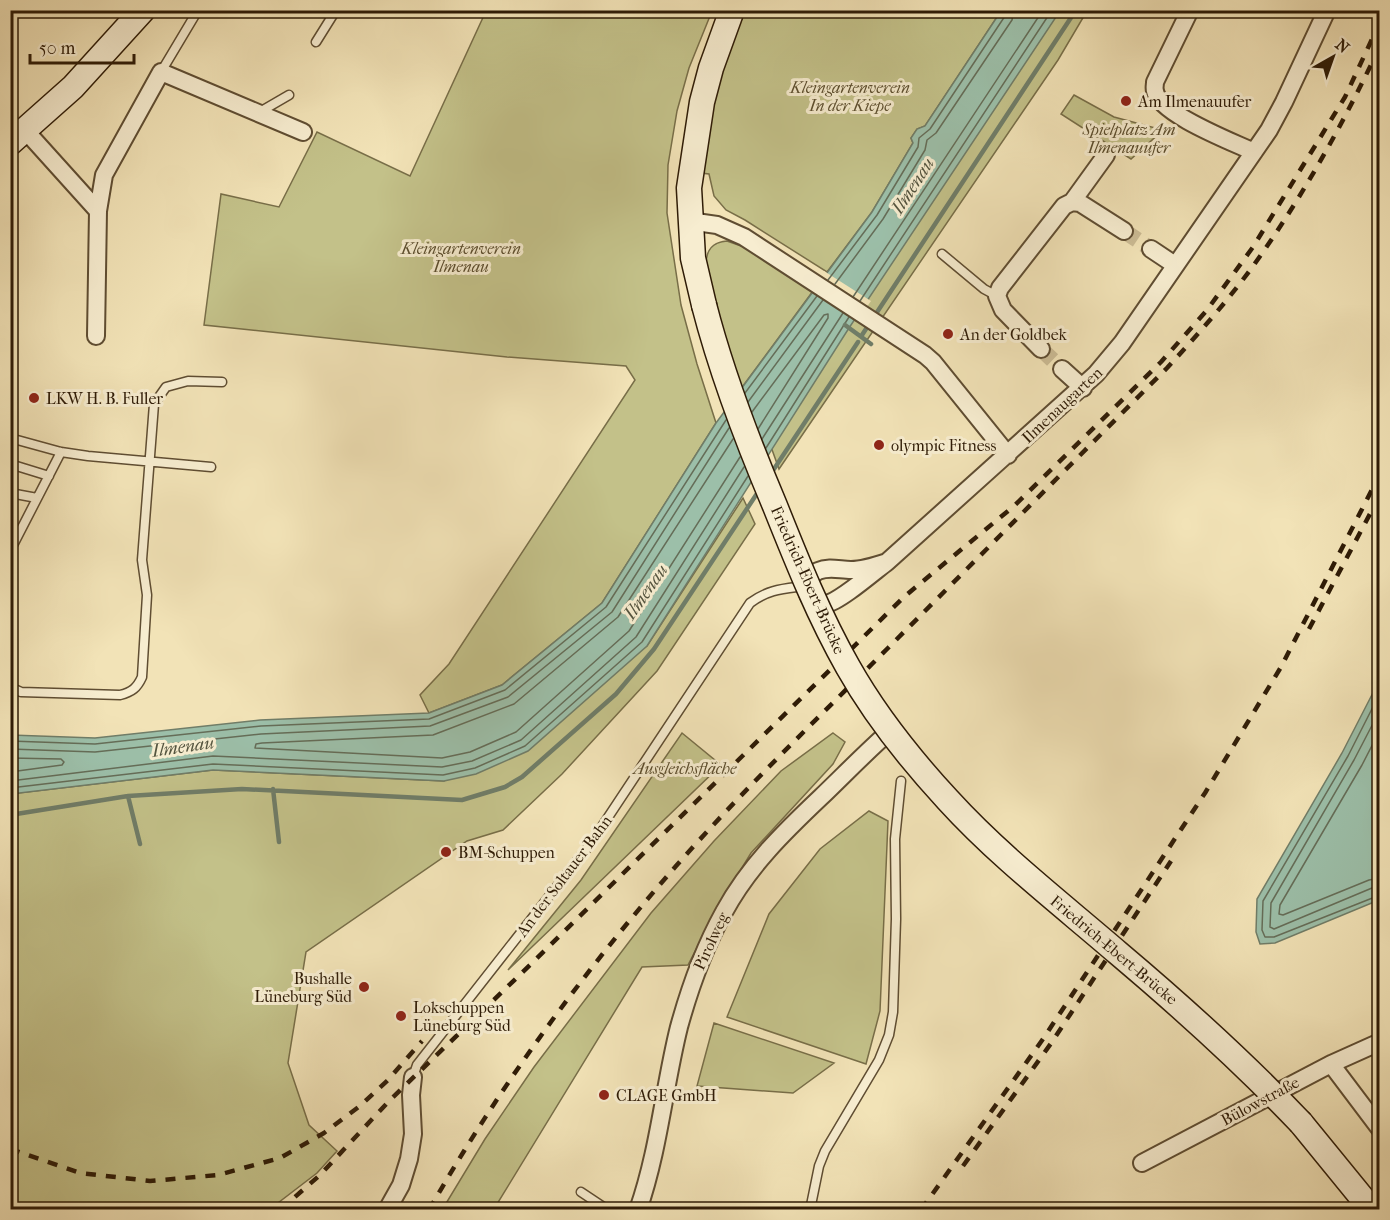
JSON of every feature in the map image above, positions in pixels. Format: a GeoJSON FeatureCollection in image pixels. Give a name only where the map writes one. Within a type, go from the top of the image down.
{"type":"FeatureCollection","features":[{"type":"Feature","properties":{"kind":"main road"},"geometry":{"type":"LineString","coordinates":[[18,136],[74,87],[143,10]]}},
{"type":"Feature","properties":{"kind":"main road","name":"Friedrich-Ebert-Brücke"},"geometry":{"type":"LineString","coordinates":[[732,10],[711,68],[699,116],[688,188],[693,258],[720,364],[742,428],[814,601],[848,668],[890,731],[917,765],[979,832],[1229,1049],[1301,1123],[1372,1209]]}},
{"type":"Feature","properties":{"kind":"street"},"geometry":{"type":"LineString","coordinates":[[1190,10],[1155,82],[1155,93],[1164,106],[1191,123],[1254,152]]}},
{"type":"Feature","properties":{"kind":"street","name":"Ilmenaugarten"},"geometry":{"type":"LineString","coordinates":[[689,221],[717,225],[744,237],[921,352],[933,362],[1008,455],[1083,388],[1122,343],[1254,152],[1284,102],[1327,10]]}},
{"type":"Feature","properties":{"kind":"street"},"geometry":{"type":"LineString","coordinates":[[96,336],[98,211],[104,175],[161,72],[303,132]]}},
{"type":"Feature","properties":{"kind":"street"},"geometry":{"type":"LineString","coordinates":[[18,136],[98,211]]}},
{"type":"Feature","properties":{"kind":"street"},"geometry":{"type":"LineString","coordinates":[[1041,349],[1003,310],[997,296],[1000,288],[1058,213],[1072,202],[1106,155]]}},
{"type":"Feature","properties":{"kind":"street"},"geometry":{"type":"LineString","coordinates":[[1072,202],[1092,209],[1124,231]]}},
{"type":"Feature","properties":{"kind":"street"},"geometry":{"type":"LineString","coordinates":[[1151,249],[1175,265]]}},
{"type":"Feature","properties":{"kind":"street"},"geometry":{"type":"LineString","coordinates":[[1062,369],[1083,388]]}},
{"type":"Feature","properties":{"kind":"street"},"geometry":{"type":"LineString","coordinates":[[887,562],[867,568],[819,570],[810,577],[806,586],[807,594],[814,602],[825,605],[835,601],[887,562],[1008,455]]}},
{"type":"Feature","properties":{"kind":"street","name":"Pirolweg"},"geometry":{"type":"LineString","coordinates":[[638,1209],[652,1160],[679,1028],[705,951],[725,911],[747,876],[780,835],[890,731]]}},
{"type":"Feature","properties":{"kind":"street","name":"Bülowstraße"},"geometry":{"type":"LineString","coordinates":[[1142,1163],[1331,1064],[1380,1042]]}},
{"type":"Feature","properties":{"kind":"street"},"geometry":{"type":"LineString","coordinates":[[1331,1064],[1380,1129]]}},
{"type":"Feature","properties":{"kind":"street","name":"An der Soltauer Bahn"},"geometry":{"type":"LineString","coordinates":[[387,1209],[401,1185],[409,1159],[413,1134],[411,1095],[413,1077]]}},
{"type":"Feature","properties":{"kind":"lane"},"geometry":{"type":"LineString","coordinates":[[161,72],[198,10]]}},
{"type":"Feature","properties":{"kind":"lane"},"geometry":{"type":"LineString","coordinates":[[316,42],[336,10]]}},
{"type":"Feature","properties":{"kind":"lane"},"geometry":{"type":"LineString","coordinates":[[258,113],[289,95]]}},
{"type":"Feature","properties":{"kind":"lane"},"geometry":{"type":"LineString","coordinates":[[942,254],[984,289],[997,296]]}},
{"type":"Feature","properties":{"kind":"lane"},"geometry":{"type":"LineString","coordinates":[[10,687],[21,692],[120,695],[130,693],[138,687],[142,676],[147,595],[142,560],[154,404],[166,387],[188,381],[222,382]]}},
{"type":"Feature","properties":{"kind":"lane"},"geometry":{"type":"LineString","coordinates":[[10,438],[61,452],[87,456],[211,467]]}},
{"type":"Feature","properties":{"kind":"lane"},"geometry":{"type":"LineString","coordinates":[[10,551],[61,452]]}},
{"type":"Feature","properties":{"kind":"lane"},"geometry":{"type":"LineString","coordinates":[[10,464],[49,476]]}},
{"type":"Feature","properties":{"kind":"lane"},"geometry":{"type":"LineString","coordinates":[[10,494],[37,498]]}},
{"type":"Feature","properties":{"kind":"lane"},"geometry":{"type":"LineString","coordinates":[[10,528],[21,529]]}},
{"type":"Feature","properties":{"kind":"lane","name":"An der Soltauer Bahn"},"geometry":{"type":"LineString","coordinates":[[413,1077],[417,1065],[591,843],[750,603],[762,594],[806,586]]}},
{"type":"Feature","properties":{"kind":"lane"},"geometry":{"type":"LineString","coordinates":[[810,1209],[819,1166],[825,1151],[879,1060],[889,1035],[893,1012],[897,919],[895,839],[901,781]]}},
{"type":"Feature","properties":{"kind":"lane"},"geometry":{"type":"LineString","coordinates":[[581,1192],[608,1209]]}},
{"type":"Feature","properties":{"kind":"green space","name":"Kleingartenverein Ilmenau"},"geometry":{"type":"Polygon","coordinates":[[[486,11],[712,11],[689,68],[677,111],[668,165],[667,213],[681,305],[716,423],[602,603],[502,685],[429,713],[420,695],[449,664],[635,380],[626,366],[507,357],[204,325],[221,194],[279,207],[317,132],[410,176],[486,11]]]}},
{"type":"Feature","properties":{"kind":"green space","name":"Kleingartenverein In der Kiepe"},"geometry":{"type":"Polygon","coordinates":[[[741,11],[1001,11],[925,126],[917,129],[911,138],[913,143],[872,212],[827,272],[726,210],[714,196],[709,174],[701,173],[709,114],[741,11]]]}},
{"type":"Feature","properties":{"kind":"green space"},"geometry":{"type":"Polygon","coordinates":[[[1059,11],[1087,11],[1058,60],[779,469],[770,444],[1059,11]]]}},
{"type":"Feature","properties":{"kind":"green space","name":"Spielplatz Am Ilmenauufer"},"geometry":{"type":"Polygon","coordinates":[[[1074,95],[1114,117],[1163,130],[1131,159],[1061,114],[1074,95]]]}},
{"type":"Feature","properties":{"kind":"green space"},"geometry":{"type":"Polygon","coordinates":[[[727,241],[744,247],[813,291],[740,390],[726,347],[706,265],[707,255],[711,248],[717,243],[727,241]]]}},
{"type":"Feature","properties":{"kind":"green space"},"geometry":{"type":"Polygon","coordinates":[[[743,498],[755,524],[657,671],[562,774],[503,830],[467,841],[306,952],[288,1063],[309,1125],[337,1151],[317,1173],[270,1209],[11,1209],[10,794],[213,770],[444,781],[647,646],[743,498]]]}},
{"type":"Feature","properties":{"kind":"green space","name":"Ausgleichsfläche"},"geometry":{"type":"Polygon","coordinates":[[[682,733],[721,765],[508,970],[581,880],[682,733]]]}},
{"type":"Feature","properties":{"kind":"green space"},"geometry":{"type":"Polygon","coordinates":[[[833,733],[845,742],[833,764],[751,853],[719,905],[688,965],[642,967],[494,1209],[442,1210],[485,1139],[534,1067],[651,913],[714,841],[781,771],[833,733]]]}},
{"type":"Feature","properties":{"kind":"green space"},"geometry":{"type":"Polygon","coordinates":[[[869,811],[888,821],[880,1011],[866,1064],[727,1017],[769,914],[820,849],[869,811]]]}},
{"type":"Feature","properties":{"kind":"green space"},"geometry":{"type":"Polygon","coordinates":[[[714,1023],[834,1063],[793,1093],[697,1086],[714,1023]]]}},
{"type":"Feature","properties":{"kind":"water","name":"Ilmenau"},"geometry":{"type":"Polygon","coordinates":[[[1001,11],[1060,11],[849,328],[647,646],[528,751],[476,774],[444,781],[213,770],[11,794],[11,735],[95,738],[260,720],[429,713],[502,685],[602,603],[716,423],[872,212],[913,143],[911,138],[917,129],[925,126],[1001,11]]]}},
{"type":"Feature","properties":{"kind":"water"},"geometry":{"type":"Polygon","coordinates":[[[1379,681],[1379,900],[1275,943],[1260,944],[1256,932],[1257,899],[1342,753],[1379,681]]]}},
{"type":"Feature","properties":{"kind":"pier"},"geometry":{"type":"Polygon","coordinates":[[[824,271],[871,301],[858,320],[810,290],[824,271]]]}},
{"type":"Feature","properties":{"kind":"waterway"},"geometry":{"type":"LineString","coordinates":[[862,335],[1076,10]]}},
{"type":"Feature","properties":{"kind":"waterway"},"geometry":{"type":"LineString","coordinates":[[845,325],[871,344]]}},
{"type":"Feature","properties":{"kind":"waterway"},"geometry":{"type":"LineString","coordinates":[[770,475],[858,342]]}},
{"type":"Feature","properties":{"kind":"waterway"},"geometry":{"type":"LineString","coordinates":[[10,815],[128,796],[242,789],[462,800],[505,787],[522,777],[616,694],[654,649],[760,489]]}},
{"type":"Feature","properties":{"kind":"waterway"},"geometry":{"type":"LineString","coordinates":[[273,789],[279,842]]}},
{"type":"Feature","properties":{"kind":"waterway"},"geometry":{"type":"LineString","coordinates":[[128,796],[140,844]]}},
{"type":"Feature","properties":{"kind":"tunnel"},"geometry":{"type":"LineString","coordinates":[[1124,231],[1151,249]]}},
{"type":"Feature","properties":{"kind":"tunnel"},"geometry":{"type":"LineString","coordinates":[[1041,349],[1062,369]]}},
{"type":"Feature","properties":{"kind":"railway"},"geometry":{"type":"LineString","coordinates":[[280,1210],[320,1175],[390,1100],[905,596],[1014,506],[1161,362],[1207,310],[1253,247],[1345,97],[1380,22]]}},
{"type":"Feature","properties":{"kind":"railway"},"geometry":{"type":"LineString","coordinates":[[429,1210],[513,1075],[575,989],[676,866],[780,756],[1167,368],[1229,297],[1263,252],[1311,177],[1340,126],[1380,46]]}},
{"type":"Feature","properties":{"kind":"railway"},"geometry":{"type":"LineString","coordinates":[[921,1210],[1043,1039],[1205,793],[1281,667],[1380,474]]}},
{"type":"Feature","properties":{"kind":"railway"},"geometry":{"type":"LineString","coordinates":[[1309,629],[1380,495]]}},
{"type":"Feature","properties":{"kind":"railway"},"geometry":{"type":"LineString","coordinates":[[963,1166],[1052,1042],[1171,861]]}},
{"type":"Feature","properties":{"kind":"railway"},"geometry":{"type":"LineString","coordinates":[[10,1149],[80,1173],[150,1181],[218,1175],[280,1158],[324,1133],[360,1106],[388,1080],[422,1041]]}},
{"type":"Feature","properties":{"kind":"place","name":"Am Ilmenauufer"},"geometry":{"type":"Point","coordinates":[1126,101]}},
{"type":"Feature","properties":{"kind":"place","name":"An der Goldbek"},"geometry":{"type":"Point","coordinates":[948,334]}},
{"type":"Feature","properties":{"kind":"place","name":"LKW H. B. Fuller"},"geometry":{"type":"Point","coordinates":[34,398]}},
{"type":"Feature","properties":{"kind":"place","name":"olympic Fitness"},"geometry":{"type":"Point","coordinates":[879,445]}},
{"type":"Feature","properties":{"kind":"place","name":"BM-Schuppen"},"geometry":{"type":"Point","coordinates":[446,852]}},
{"type":"Feature","properties":{"kind":"place","name":"Bushalle Lüneburg Süd"},"geometry":{"type":"Point","coordinates":[364,987]}},
{"type":"Feature","properties":{"kind":"place","name":"Lokschuppen Lüneburg Süd"},"geometry":{"type":"Point","coordinates":[401,1016]}},
{"type":"Feature","properties":{"kind":"place","name":"CLAGE GmbH"},"geometry":{"type":"Point","coordinates":[604,1095]}}]}
